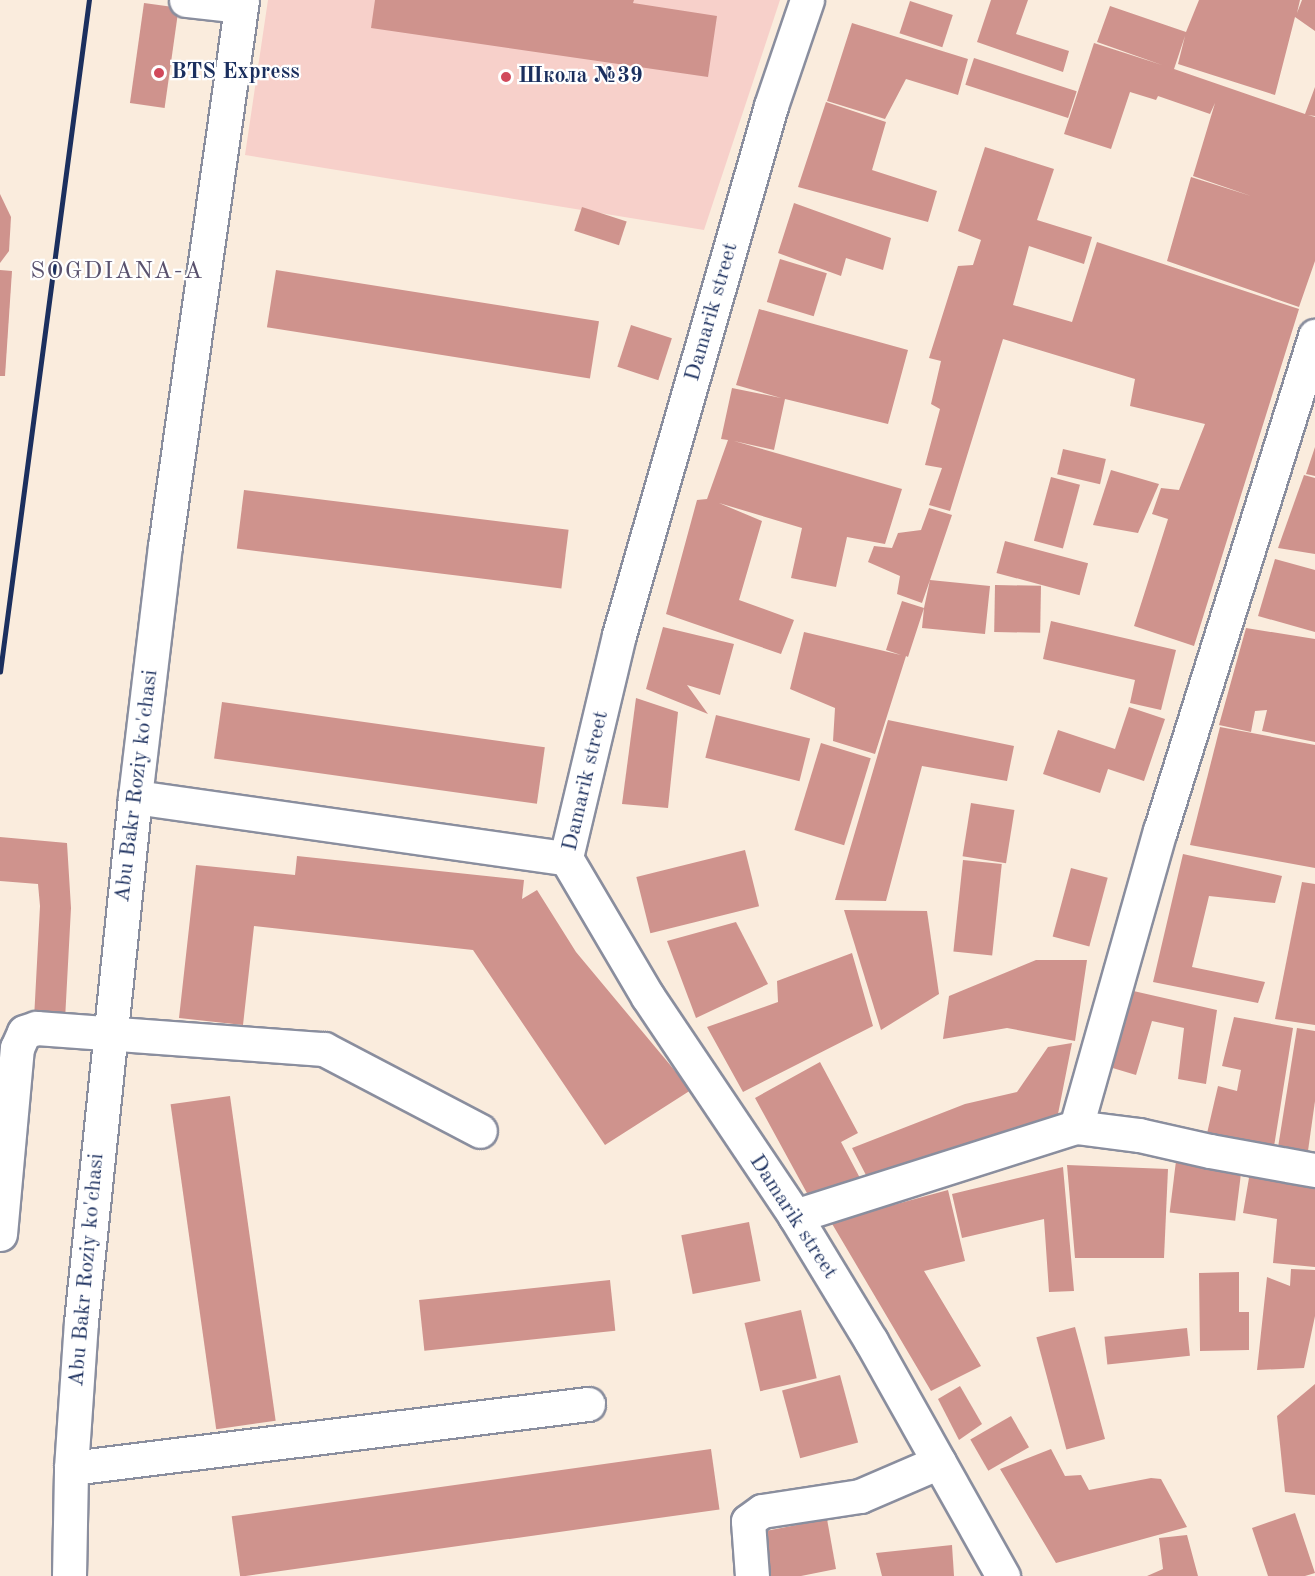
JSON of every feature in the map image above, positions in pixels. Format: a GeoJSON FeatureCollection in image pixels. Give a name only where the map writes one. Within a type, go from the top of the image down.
{"type":"FeatureCollection","features":[{"type":"Feature","properties":{"kind":"street"},"geometry":{"type":"LineString","coordinates":[[186,0],[242,3]]}},
{"type":"Feature","properties":{"kind":"street","name":"Damarik street"},"geometry":{"type":"LineString","coordinates":[[807,0],[771,106],[619,635],[566,858],[648,997],[795,1216],[1003,1576]]}},
{"type":"Feature","properties":{"kind":"street","name":"Abu Bakr Roziy ko'chasi"},"geometry":{"type":"LineString","coordinates":[[69,1576],[71,1468],[81,1323],[109,1033],[165,546],[242,3]]}},
{"type":"Feature","properties":{"kind":"street"},"geometry":{"type":"LineString","coordinates":[[1076,1127],[1160,831],[1315,336]]}},
{"type":"Feature","properties":{"kind":"street"},"geometry":{"type":"LineString","coordinates":[[135,797],[566,858]]}},
{"type":"Feature","properties":{"kind":"street"},"geometry":{"type":"LineString","coordinates":[[0,1234],[17,1048],[24,1032],[36,1028],[324,1049],[480,1131]]}},
{"type":"Feature","properties":{"kind":"street"},"geometry":{"type":"LineString","coordinates":[[795,1216],[1076,1127],[1139,1135],[1210,1151],[1315,1170]]}},
{"type":"Feature","properties":{"kind":"street"},"geometry":{"type":"LineString","coordinates":[[71,1468],[588,1404]]}},
{"type":"Feature","properties":{"kind":"street"},"geometry":{"type":"LineString","coordinates":[[752,1576],[748,1521],[762,1511],[860,1496],[939,1462]]}},
{"type":"Feature","properties":{"kind":"shaded area","name":"Школа №39"},"geometry":{"type":"Polygon","coordinates":[[[268,0],[780,0],[704,230],[245,155],[268,0]]]}},
{"type":"Feature","properties":{"kind":"building"},"geometry":{"type":"Polygon","coordinates":[[[375,0],[634,0],[633,3],[717,16],[708,77],[371,28],[375,0]]]}},
{"type":"Feature","properties":{"kind":"building"},"geometry":{"type":"Polygon","coordinates":[[[991,0],[1028,0],[1016,34],[1069,51],[1063,72],[977,42],[991,0]]]}},
{"type":"Feature","properties":{"kind":"building"},"geometry":{"type":"Polygon","coordinates":[[[1199,0],[1300,0],[1297,13],[1302,0],[1315,0],[1315,31],[1295,17],[1275,95],[1178,64],[1185,36],[1174,69],[1305,114],[1315,87],[1315,116],[1308,115],[1315,117],[1315,261],[1299,307],[1167,261],[1191,177],[1251,196],[1193,176],[1215,103],[1210,114],[1158,96],[1156,100],[1130,92],[1111,149],[1064,134],[1094,43],[1162,65],[1097,42],[1110,6],[1186,32],[1199,0]]]}},
{"type":"Feature","properties":{"kind":"building"},"geometry":{"type":"Polygon","coordinates":[[[910,1],[953,15],[942,47],[899,33],[910,1]]]}},
{"type":"Feature","properties":{"kind":"building"},"geometry":{"type":"Polygon","coordinates":[[[144,3],[179,8],[165,108],[130,103],[144,3]]]}},
{"type":"Feature","properties":{"kind":"building"},"geometry":{"type":"Polygon","coordinates":[[[852,23],[968,59],[958,95],[906,79],[885,119],[827,101],[852,23]]]}},
{"type":"Feature","properties":{"kind":"building"},"geometry":{"type":"Polygon","coordinates":[[[974,58],[1077,91],[1068,118],[965,85],[974,58]]]}},
{"type":"Feature","properties":{"kind":"building"},"geometry":{"type":"Polygon","coordinates":[[[826,102],[886,122],[872,170],[937,191],[928,222],[798,187],[826,102]]]}},
{"type":"Feature","properties":{"kind":"building"},"geometry":{"type":"Polygon","coordinates":[[[985,147],[1054,169],[1037,220],[1092,237],[1084,264],[1029,246],[1013,305],[1072,322],[1097,242],[1299,309],[1194,646],[1134,626],[1168,519],[1152,514],[1161,488],[1179,490],[1205,424],[1130,406],[1135,379],[1003,339],[950,511],[929,505],[942,468],[925,465],[940,409],[931,404],[941,361],[929,358],[958,266],[973,265],[981,240],[958,231],[985,147]]]}},
{"type":"Feature","properties":{"kind":"building"},"geometry":{"type":"Polygon","coordinates":[[[0,194],[11,217],[9,251],[0,263],[0,194]]]}},
{"type":"Feature","properties":{"kind":"building"},"geometry":{"type":"Polygon","coordinates":[[[794,203],[891,238],[883,270],[846,258],[841,276],[778,253],[794,203]]]}},
{"type":"Feature","properties":{"kind":"building"},"geometry":{"type":"Polygon","coordinates":[[[582,207],[627,222],[619,245],[574,231],[582,207]]]}},
{"type":"Feature","properties":{"kind":"building"},"geometry":{"type":"Polygon","coordinates":[[[780,259],[827,273],[814,316],[767,302],[780,259]]]}},
{"type":"Feature","properties":{"kind":"building"},"geometry":{"type":"Polygon","coordinates":[[[0,270],[12,271],[5,376],[0,376],[0,270]]]}},
{"type":"Feature","properties":{"kind":"building"},"geometry":{"type":"Polygon","coordinates":[[[276,270],[599,321],[590,378],[267,327],[276,270]]]}},
{"type":"Feature","properties":{"kind":"building"},"geometry":{"type":"Polygon","coordinates":[[[759,309],[908,350],[888,424],[785,399],[774,450],[734,441],[902,489],[885,544],[847,537],[836,587],[791,578],[802,528],[719,503],[762,521],[739,600],[794,620],[781,654],[666,614],[697,500],[707,499],[728,440],[721,439],[732,388],[781,398],[736,385],[759,309]]]}},
{"type":"Feature","properties":{"kind":"building"},"geometry":{"type":"Polygon","coordinates":[[[631,325],[672,338],[658,380],[617,367],[631,325]]]}},
{"type":"Feature","properties":{"kind":"building"},"geometry":{"type":"Polygon","coordinates":[[[1315,447],[1315,476],[1306,474],[1315,447]]]}},
{"type":"Feature","properties":{"kind":"building"},"geometry":{"type":"Polygon","coordinates":[[[1063,449],[1106,459],[1100,484],[1057,474],[1063,449]]]}},
{"type":"Feature","properties":{"kind":"building"},"geometry":{"type":"Polygon","coordinates":[[[1111,470],[1159,484],[1138,533],[1093,525],[1111,470]]]}},
{"type":"Feature","properties":{"kind":"building"},"geometry":{"type":"Polygon","coordinates":[[[1304,475],[1315,478],[1315,554],[1278,548],[1304,475]]]}},
{"type":"Feature","properties":{"kind":"building"},"geometry":{"type":"Polygon","coordinates":[[[1051,477],[1080,485],[1063,549],[1034,541],[1051,477]]]}},
{"type":"Feature","properties":{"kind":"building"},"geometry":{"type":"Polygon","coordinates":[[[244,490],[569,530],[561,588],[237,549],[244,490]]]}},
{"type":"Feature","properties":{"kind":"building"},"geometry":{"type":"Polygon","coordinates":[[[929,508],[952,515],[922,603],[897,594],[900,576],[868,562],[874,546],[892,548],[898,533],[921,530],[929,508]]]}},
{"type":"Feature","properties":{"kind":"building"},"geometry":{"type":"Polygon","coordinates":[[[1005,541],[1088,563],[1080,595],[996,573],[1005,541]]]}},
{"type":"Feature","properties":{"kind":"building"},"geometry":{"type":"Polygon","coordinates":[[[1275,559],[1315,570],[1315,632],[1258,616],[1275,559]]]}},
{"type":"Feature","properties":{"kind":"building"},"geometry":{"type":"Polygon","coordinates":[[[930,580],[990,586],[985,634],[922,628],[930,580]]]}},
{"type":"Feature","properties":{"kind":"building"},"geometry":{"type":"Polygon","coordinates":[[[995,585],[1041,586],[1040,633],[994,632],[995,585]]]}},
{"type":"Feature","properties":{"kind":"building"},"geometry":{"type":"Polygon","coordinates":[[[902,601],[924,608],[875,754],[833,741],[835,708],[790,689],[804,632],[901,655],[886,650],[902,601]]]}},
{"type":"Feature","properties":{"kind":"building"},"geometry":{"type":"Polygon","coordinates":[[[1051,621],[1176,650],[1161,710],[1130,703],[1135,680],[1043,659],[1051,621]]]}},
{"type":"Feature","properties":{"kind":"building"},"geometry":{"type":"Polygon","coordinates":[[[663,627],[734,644],[720,695],[687,685],[708,714],[646,689],[663,627]]]}},
{"type":"Feature","properties":{"kind":"building"},"geometry":{"type":"Polygon","coordinates":[[[1246,628],[1315,639],[1315,742],[1262,731],[1267,710],[1255,711],[1251,732],[1219,725],[1246,628]]]}},
{"type":"Feature","properties":{"kind":"building"},"geometry":{"type":"Polygon","coordinates":[[[636,698],[678,712],[668,808],[622,804],[636,698]]]}},
{"type":"Feature","properties":{"kind":"building"},"geometry":{"type":"Polygon","coordinates":[[[222,702],[545,747],[537,804],[214,758],[222,702]]]}},
{"type":"Feature","properties":{"kind":"building"},"geometry":{"type":"Polygon","coordinates":[[[1129,707],[1165,719],[1144,781],[1108,769],[1100,793],[1043,774],[1058,730],[1115,749],[1129,707]]]}},
{"type":"Feature","properties":{"kind":"building"},"geometry":{"type":"Polygon","coordinates":[[[716,715],[810,738],[799,781],[705,758],[716,715]]]}},
{"type":"Feature","properties":{"kind":"building"},"geometry":{"type":"Polygon","coordinates":[[[888,720],[1014,746],[1007,781],[922,766],[886,901],[835,900],[888,720]]]}},
{"type":"Feature","properties":{"kind":"building"},"geometry":{"type":"Polygon","coordinates":[[[1220,727],[1315,745],[1315,868],[1190,845],[1220,727]]]}},
{"type":"Feature","properties":{"kind":"building"},"geometry":{"type":"Polygon","coordinates":[[[821,743],[871,758],[844,845],[794,830],[821,743]]]}},
{"type":"Feature","properties":{"kind":"building"},"geometry":{"type":"Polygon","coordinates":[[[971,803],[1014,810],[1006,863],[963,856],[971,803]]]}},
{"type":"Feature","properties":{"kind":"building"},"geometry":{"type":"Polygon","coordinates":[[[0,837],[67,843],[71,908],[65,1020],[34,1019],[40,906],[38,884],[0,881],[0,837]]]}},
{"type":"Feature","properties":{"kind":"building"},"geometry":{"type":"Polygon","coordinates":[[[745,850],[759,906],[650,933],[636,877],[745,850]]]}},
{"type":"Feature","properties":{"kind":"building"},"geometry":{"type":"Polygon","coordinates":[[[1183,854],[1282,876],[1275,903],[1209,896],[1192,967],[1265,982],[1258,1003],[1153,982],[1183,854]]]}},
{"type":"Feature","properties":{"kind":"building"},"geometry":{"type":"Polygon","coordinates":[[[297,856],[524,880],[522,899],[537,890],[576,952],[691,1090],[605,1145],[473,950],[254,926],[243,1025],[179,1018],[196,865],[295,875],[297,856]]]}},
{"type":"Feature","properties":{"kind":"building"},"geometry":{"type":"Polygon","coordinates":[[[963,860],[1002,864],[992,956],[953,951],[963,860]]]}},
{"type":"Feature","properties":{"kind":"building"},"geometry":{"type":"Polygon","coordinates":[[[1071,868],[1108,878],[1089,946],[1053,937],[1071,868]]]}},
{"type":"Feature","properties":{"kind":"building"},"geometry":{"type":"Polygon","coordinates":[[[1302,882],[1315,884],[1315,1025],[1275,1019],[1302,882]]]}},
{"type":"Feature","properties":{"kind":"building"},"geometry":{"type":"Polygon","coordinates":[[[844,910],[927,911],[939,994],[881,1030],[844,910]]]}},
{"type":"Feature","properties":{"kind":"building"},"geometry":{"type":"Polygon","coordinates":[[[736,922],[768,984],[696,1018],[667,941],[736,922]]]}},
{"type":"Feature","properties":{"kind":"building"},"geometry":{"type":"Polygon","coordinates":[[[852,953],[873,1026],[743,1092],[707,1027],[778,1002],[777,981],[852,953]]]}},
{"type":"Feature","properties":{"kind":"building"},"geometry":{"type":"Polygon","coordinates":[[[1036,960],[1087,960],[1075,1041],[1007,1028],[943,1039],[949,996],[1036,960]]]}},
{"type":"Feature","properties":{"kind":"building"},"geometry":{"type":"Polygon","coordinates":[[[1129,990],[1217,1010],[1206,1084],[1178,1079],[1184,1028],[1152,1021],[1136,1075],[1106,1066],[1129,990]]]}},
{"type":"Feature","properties":{"kind":"building"},"geometry":{"type":"Polygon","coordinates":[[[1234,1017],[1293,1028],[1272,1159],[1205,1142],[1218,1086],[1237,1091],[1241,1070],[1222,1066],[1234,1017]]]}},
{"type":"Feature","properties":{"kind":"building"},"geometry":{"type":"Polygon","coordinates":[[[1297,1028],[1315,1031],[1315,1101],[1306,1165],[1276,1160],[1297,1028]]]}},
{"type":"Feature","properties":{"kind":"building"},"geometry":{"type":"Polygon","coordinates":[[[1072,1043],[1058,1114],[868,1179],[852,1148],[965,1104],[1017,1092],[1048,1047],[1072,1043]]]}},
{"type":"Feature","properties":{"kind":"building"},"geometry":{"type":"Polygon","coordinates":[[[820,1062],[858,1133],[841,1142],[861,1180],[814,1206],[755,1098],[820,1062]]]}},
{"type":"Feature","properties":{"kind":"building"},"geometry":{"type":"Polygon","coordinates":[[[230,1096],[276,1421],[216,1429],[171,1104],[230,1096]]]}},
{"type":"Feature","properties":{"kind":"building"},"geometry":{"type":"Polygon","coordinates":[[[1176,1161],[1242,1169],[1235,1221],[1170,1213],[1176,1161]]]}},
{"type":"Feature","properties":{"kind":"building"},"geometry":{"type":"Polygon","coordinates":[[[1067,1165],[1168,1169],[1164,1258],[1075,1258],[1067,1165]]]}},
{"type":"Feature","properties":{"kind":"building"},"geometry":{"type":"Polygon","coordinates":[[[1063,1167],[1074,1291],[1049,1292],[1044,1219],[962,1238],[952,1194],[1063,1167]]]}},
{"type":"Feature","properties":{"kind":"building"},"geometry":{"type":"Polygon","coordinates":[[[1250,1172],[1315,1188],[1315,1267],[1273,1263],[1277,1219],[1243,1213],[1250,1172]]]}},
{"type":"Feature","properties":{"kind":"building"},"geometry":{"type":"Polygon","coordinates":[[[948,1190],[965,1261],[924,1271],[981,1366],[931,1391],[831,1222],[948,1190]]]}},
{"type":"Feature","properties":{"kind":"building"},"geometry":{"type":"Polygon","coordinates":[[[749,1222],[760,1281],[693,1294],[681,1235],[749,1222]]]}},
{"type":"Feature","properties":{"kind":"building"},"geometry":{"type":"Polygon","coordinates":[[[1291,1269],[1315,1270],[1315,1316],[1304,1368],[1257,1370],[1267,1277],[1290,1286],[1291,1269]]]}},
{"type":"Feature","properties":{"kind":"building"},"geometry":{"type":"Polygon","coordinates":[[[1239,1272],[1239,1312],[1249,1312],[1249,1350],[1200,1351],[1199,1273],[1239,1272]]]}},
{"type":"Feature","properties":{"kind":"building"},"geometry":{"type":"Polygon","coordinates":[[[610,1280],[615,1331],[424,1351],[419,1300],[610,1280]]]}},
{"type":"Feature","properties":{"kind":"building"},"geometry":{"type":"Polygon","coordinates":[[[801,1310],[817,1378],[760,1391],[744,1323],[801,1310]]]}},
{"type":"Feature","properties":{"kind":"building"},"geometry":{"type":"Polygon","coordinates":[[[1075,1327],[1105,1439],[1066,1449],[1036,1337],[1075,1327]]]}},
{"type":"Feature","properties":{"kind":"building"},"geometry":{"type":"Polygon","coordinates":[[[1187,1328],[1190,1356],[1107,1365],[1104,1337],[1187,1328]]]}},
{"type":"Feature","properties":{"kind":"building"},"geometry":{"type":"Polygon","coordinates":[[[840,1375],[858,1443],[800,1458],[782,1391],[840,1375]]]}},
{"type":"Feature","properties":{"kind":"building"},"geometry":{"type":"Polygon","coordinates":[[[1315,1384],[1315,1495],[1285,1492],[1277,1416],[1315,1384]]]}},
{"type":"Feature","properties":{"kind":"building"},"geometry":{"type":"Polygon","coordinates":[[[960,1386],[982,1424],[959,1440],[938,1399],[960,1386]]]}},
{"type":"Feature","properties":{"kind":"building"},"geometry":{"type":"Polygon","coordinates":[[[1011,1416],[1029,1447],[988,1471],[970,1440],[1011,1416]]]}},
{"type":"Feature","properties":{"kind":"building"},"geometry":{"type":"Polygon","coordinates":[[[711,1449],[719,1509],[246,1576],[240,1576],[232,1516],[711,1449]]]}},
{"type":"Feature","properties":{"kind":"building"},"geometry":{"type":"Polygon","coordinates":[[[1051,1449],[1065,1476],[1081,1475],[1089,1490],[1151,1478],[1161,1479],[1187,1527],[1056,1563],[1000,1469],[1051,1449]]]}},
{"type":"Feature","properties":{"kind":"building"},"geometry":{"type":"Polygon","coordinates":[[[1295,1513],[1315,1573],[1305,1576],[1268,1576],[1252,1528],[1295,1513]]]}},
{"type":"Feature","properties":{"kind":"building"},"geometry":{"type":"Polygon","coordinates":[[[827,1519],[836,1569],[801,1576],[769,1576],[761,1532],[827,1519]]]}},
{"type":"Feature","properties":{"kind":"building"},"geometry":{"type":"Polygon","coordinates":[[[1187,1535],[1198,1576],[1147,1576],[1163,1569],[1159,1538],[1187,1535]]]}},
{"type":"Feature","properties":{"kind":"building"},"geometry":{"type":"Polygon","coordinates":[[[952,1545],[954,1576],[882,1576],[876,1553],[952,1545]]]}},
{"type":"Feature","properties":{"kind":"railway"},"geometry":{"type":"LineString","coordinates":[[0,672],[89,0]]}},
{"type":"Feature","properties":{"kind":"place","name":"BTS Express"},"geometry":{"type":"Point","coordinates":[159,73]}},
{"type":"Feature","properties":{"kind":"place","name":"Школа №39"},"geometry":{"type":"Point","coordinates":[506,77]}},
{"type":"Feature","properties":{"kind":"district","name":"SOGDIANA-А"},"geometry":{"type":"Point","coordinates":[117,273]}}]}
